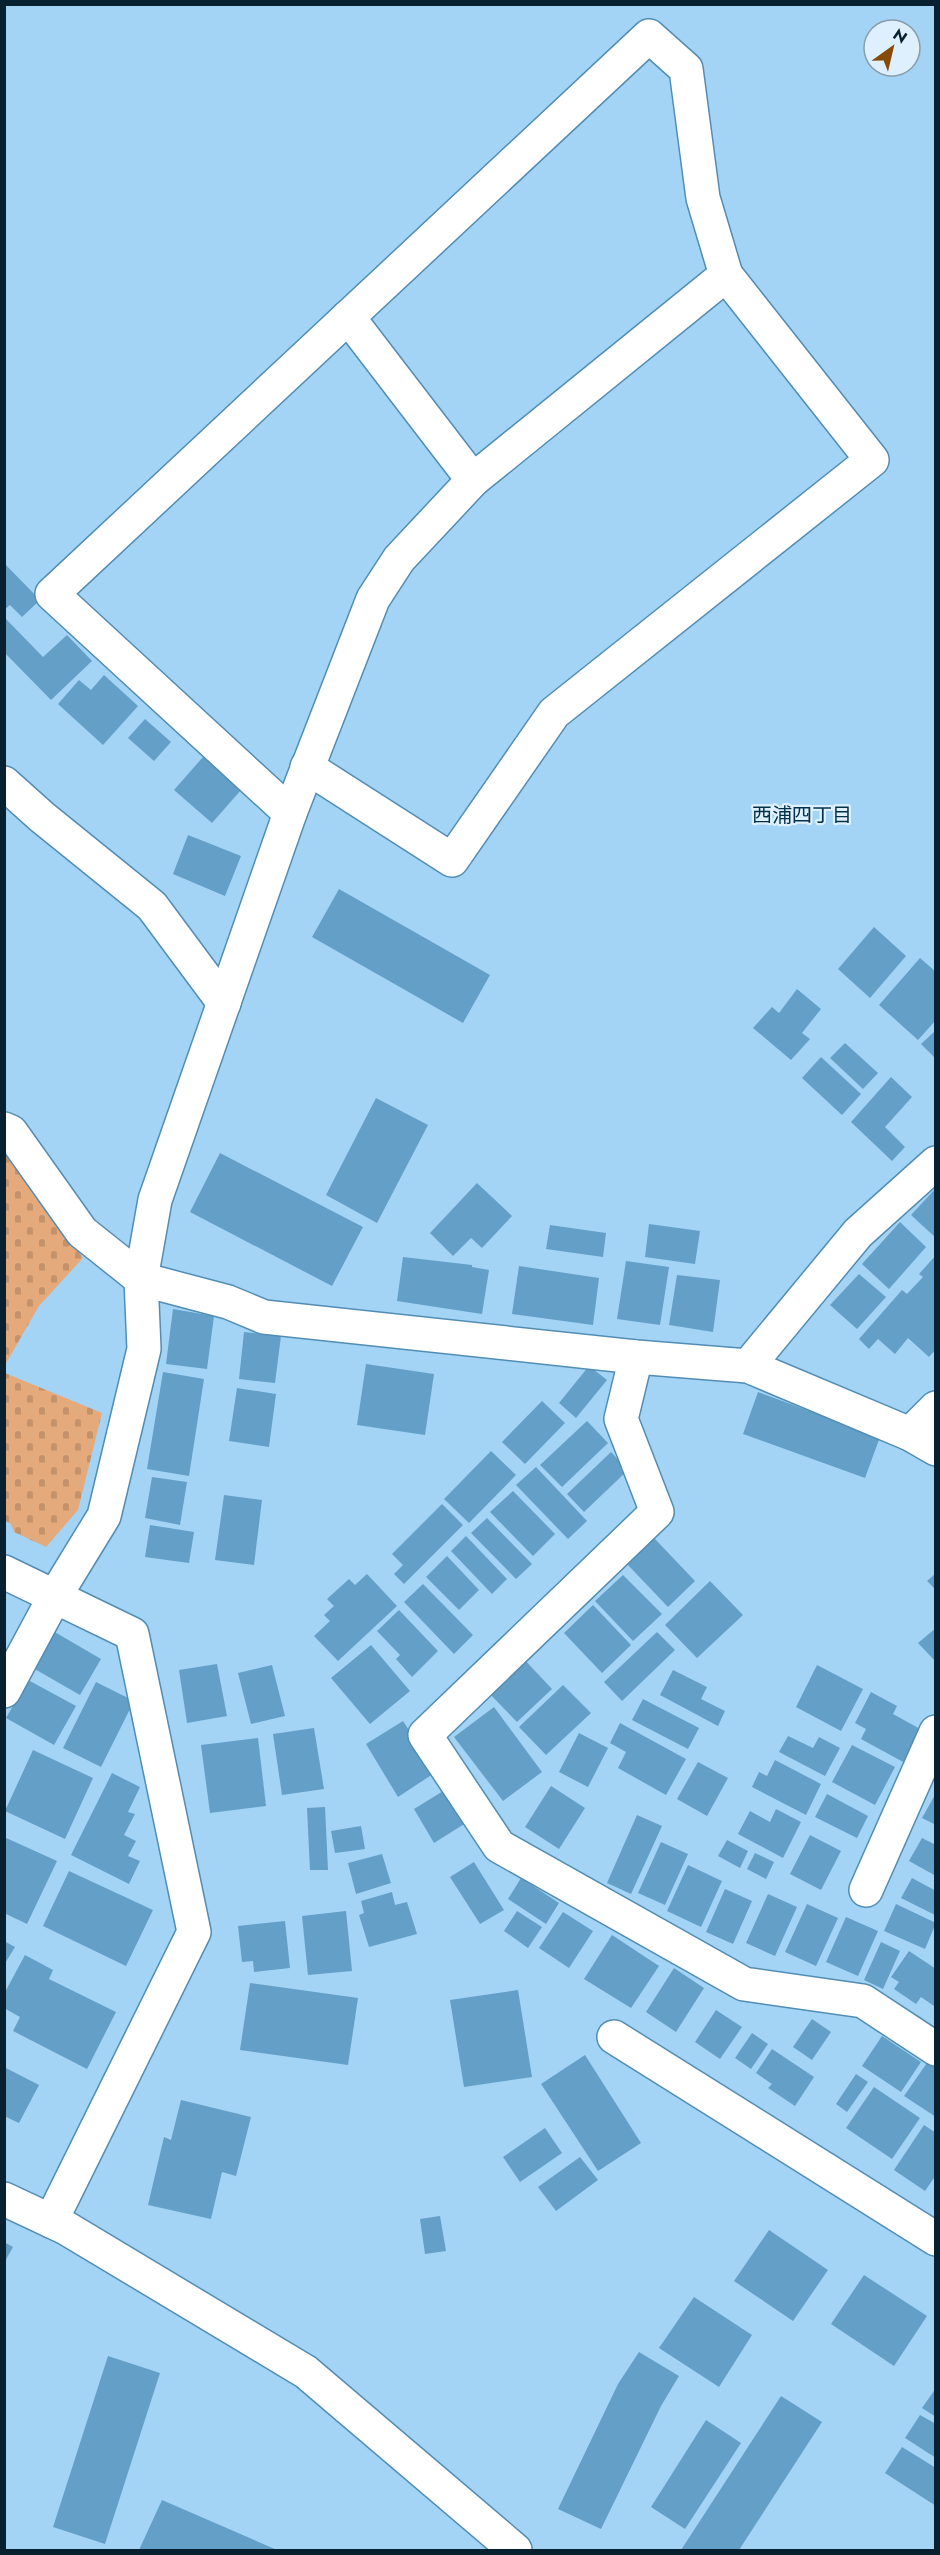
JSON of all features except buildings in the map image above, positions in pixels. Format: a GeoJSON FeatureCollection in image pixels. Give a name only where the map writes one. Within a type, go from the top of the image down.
{"type":"FeatureCollection","features":[{"type":"Feature","properties":{"kind":"street"},"geometry":{"type":"LineString","coordinates":[[290,813],[52,594],[649,36],[686,69],[703,198],[726,275],[872,460],[554,713],[452,860],[307,767]]}},
{"type":"Feature","properties":{"kind":"street"},"geometry":{"type":"LineString","coordinates":[[4,1691],[54,1596],[104,1516],[144,1349],[141,1279],[155,1200],[290,813],[373,599],[399,559],[473,480],[726,275]]}},
{"type":"Feature","properties":{"kind":"street"},"geometry":{"type":"LineString","coordinates":[[348,317],[473,480]]}},
{"type":"Feature","properties":{"kind":"street"},"geometry":{"type":"LineString","coordinates":[[4,783],[42,817],[152,906],[224,1003]]}},
{"type":"Feature","properties":{"kind":"street"},"geometry":{"type":"LineString","coordinates":[[4,1129],[11,1132],[82,1232],[141,1279],[228,1302],[264,1317],[636,1358],[748,1366],[923,1441],[936,1408]]}},
{"type":"Feature","properties":{"kind":"street"},"geometry":{"type":"LineString","coordinates":[[748,1366],[858,1233],[936,1163]]}},
{"type":"Feature","properties":{"kind":"street"},"geometry":{"type":"LineString","coordinates":[[636,1358],[621,1419],[657,1512],[425,1735],[499,1846],[744,1984],[863,2001],[936,2049]]}},
{"type":"Feature","properties":{"kind":"street"},"geometry":{"type":"LineString","coordinates":[[4,1572],[132,1634],[194,1932],[51,2221]]}},
{"type":"Feature","properties":{"kind":"street"},"geometry":{"type":"LineString","coordinates":[[866,1890],[936,1732]]}},
{"type":"Feature","properties":{"kind":"street"},"geometry":{"type":"LineString","coordinates":[[614,2037],[936,2239]]}},
{"type":"Feature","properties":{"kind":"street"},"geometry":{"type":"LineString","coordinates":[[4,2199],[51,2221],[306,2372],[515,2550]]}},
{"type":"Feature","properties":{"kind":"green space"},"geometry":{"type":"Polygon","coordinates":[[[5,1145],[83,1258],[39,1306],[5,1365],[5,1145]]]}},
{"type":"Feature","properties":{"kind":"green space"},"geometry":{"type":"Polygon","coordinates":[[[5,1373],[102,1413],[78,1510],[46,1547],[14,1532],[10,1523],[5,1521],[5,1373]]]}},
{"type":"Feature","properties":{"kind":"district","name":"西浦四丁目"},"geometry":{"type":"Point","coordinates":[802,815]}}]}
